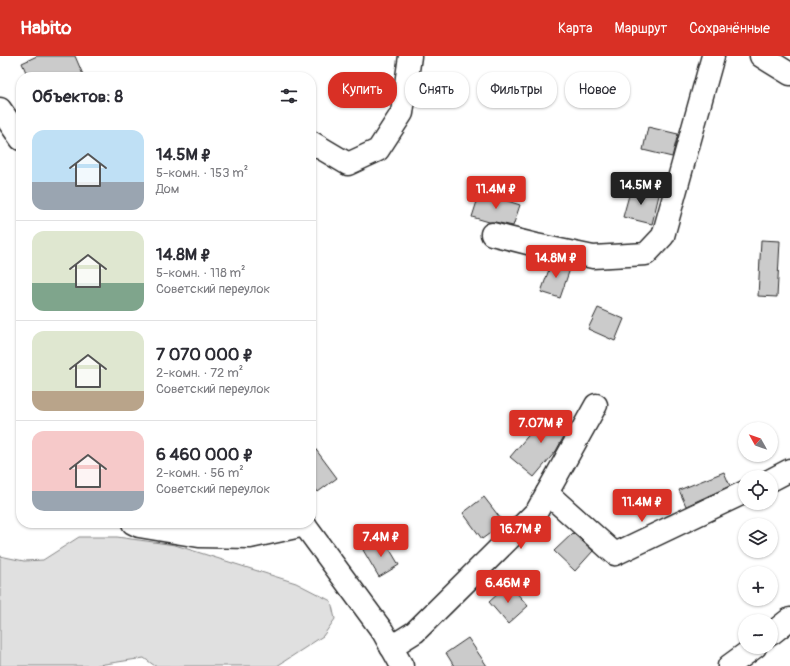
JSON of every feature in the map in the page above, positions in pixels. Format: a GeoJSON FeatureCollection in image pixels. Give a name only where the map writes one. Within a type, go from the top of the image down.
{"type":"FeatureCollection","features":[{"type":"Feature","properties":{"kind":"street"},"geometry":{"type":"LineString","coordinates":[[316,145],[348,164],[378,150],[402,113],[410,56]]}},
{"type":"Feature","properties":{"kind":"street"},"geometry":{"type":"LineString","coordinates":[[492,234],[593,257],[646,254],[663,236],[713,56]]}},
{"type":"Feature","properties":{"kind":"street"},"geometry":{"type":"LineString","coordinates":[[761,56],[790,74]]}},
{"type":"Feature","properties":{"kind":"street"},"geometry":{"type":"LineString","coordinates":[[0,109],[16,133]]}},
{"type":"Feature","properties":{"kind":"street"},"geometry":{"type":"LineString","coordinates":[[391,647],[415,632],[537,511],[596,405]]}},
{"type":"Feature","properties":{"kind":"street"},"geometry":{"type":"LineString","coordinates":[[778,476],[790,470]]}},
{"type":"Feature","properties":{"kind":"street"},"geometry":{"type":"LineString","coordinates":[[547,493],[615,554],[738,495]]}},
{"type":"Feature","properties":{"kind":"street"},"geometry":{"type":"LineString","coordinates":[[151,528],[199,536],[250,537],[287,528]]}},
{"type":"Feature","properties":{"kind":"street"},"geometry":{"type":"LineString","coordinates":[[307,528],[383,632],[402,666]]}},
{"type":"Feature","properties":{"kind":"street"},"geometry":{"type":"LineString","coordinates":[[778,628],[790,619]]}},
{"type":"Feature","properties":{"kind":"street"},"geometry":{"type":"LineString","coordinates":[[729,666],[745,654]]}},
{"type":"Feature","properties":{"kind":"shaded area"},"geometry":{"type":"Polygon","coordinates":[[[79,537],[117,537],[175,545],[296,583],[331,601],[335,619],[323,636],[277,666],[155,666],[144,658],[92,666],[0,666],[0,556],[24,561],[43,560],[79,537]]]}},
{"type":"Feature","properties":{"kind":"building"},"geometry":{"type":"Polygon","coordinates":[[[37,56],[75,56],[82,72],[26,72],[22,63],[37,56]]]}},
{"type":"Feature","properties":{"kind":"building"},"geometry":{"type":"Polygon","coordinates":[[[648,127],[678,134],[672,157],[643,150],[648,127]]]}},
{"type":"Feature","properties":{"kind":"building"},"geometry":{"type":"Polygon","coordinates":[[[631,188],[659,195],[652,224],[623,217],[631,188]]]}},
{"type":"Feature","properties":{"kind":"building"},"geometry":{"type":"Polygon","coordinates":[[[480,192],[520,205],[513,226],[489,222],[472,217],[480,192]]]}},
{"type":"Feature","properties":{"kind":"building"},"geometry":{"type":"Polygon","coordinates":[[[761,240],[780,241],[777,297],[758,296],[761,240]]]}},
{"type":"Feature","properties":{"kind":"building"},"geometry":{"type":"Polygon","coordinates":[[[552,261],[571,266],[560,298],[541,292],[552,261]]]}},
{"type":"Feature","properties":{"kind":"building"},"geometry":{"type":"Polygon","coordinates":[[[598,308],[624,319],[615,341],[588,329],[598,308]]]}},
{"type":"Feature","properties":{"kind":"building"},"geometry":{"type":"Polygon","coordinates":[[[549,411],[569,427],[556,451],[534,477],[510,457],[549,411]]]}},
{"type":"Feature","properties":{"kind":"building"},"geometry":{"type":"Polygon","coordinates":[[[316,450],[337,478],[318,492],[316,489],[316,450]]]}},
{"type":"Feature","properties":{"kind":"building"},"geometry":{"type":"Polygon","coordinates":[[[724,472],[730,486],[686,506],[679,490],[724,472]]]}},
{"type":"Feature","properties":{"kind":"building"},"geometry":{"type":"Polygon","coordinates":[[[484,497],[504,523],[482,539],[463,513],[484,497]]]}},
{"type":"Feature","properties":{"kind":"building"},"geometry":{"type":"Polygon","coordinates":[[[573,533],[593,551],[575,571],[554,551],[573,533]]]}},
{"type":"Feature","properties":{"kind":"building"},"geometry":{"type":"Polygon","coordinates":[[[383,538],[399,565],[379,577],[363,550],[383,538]]]}},
{"type":"Feature","properties":{"kind":"building"},"geometry":{"type":"Polygon","coordinates":[[[509,584],[528,606],[508,624],[489,602],[509,584]]]}},
{"type":"Feature","properties":{"kind":"building"},"geometry":{"type":"Polygon","coordinates":[[[468,638],[487,666],[454,666],[446,653],[468,638]]]}}]}
